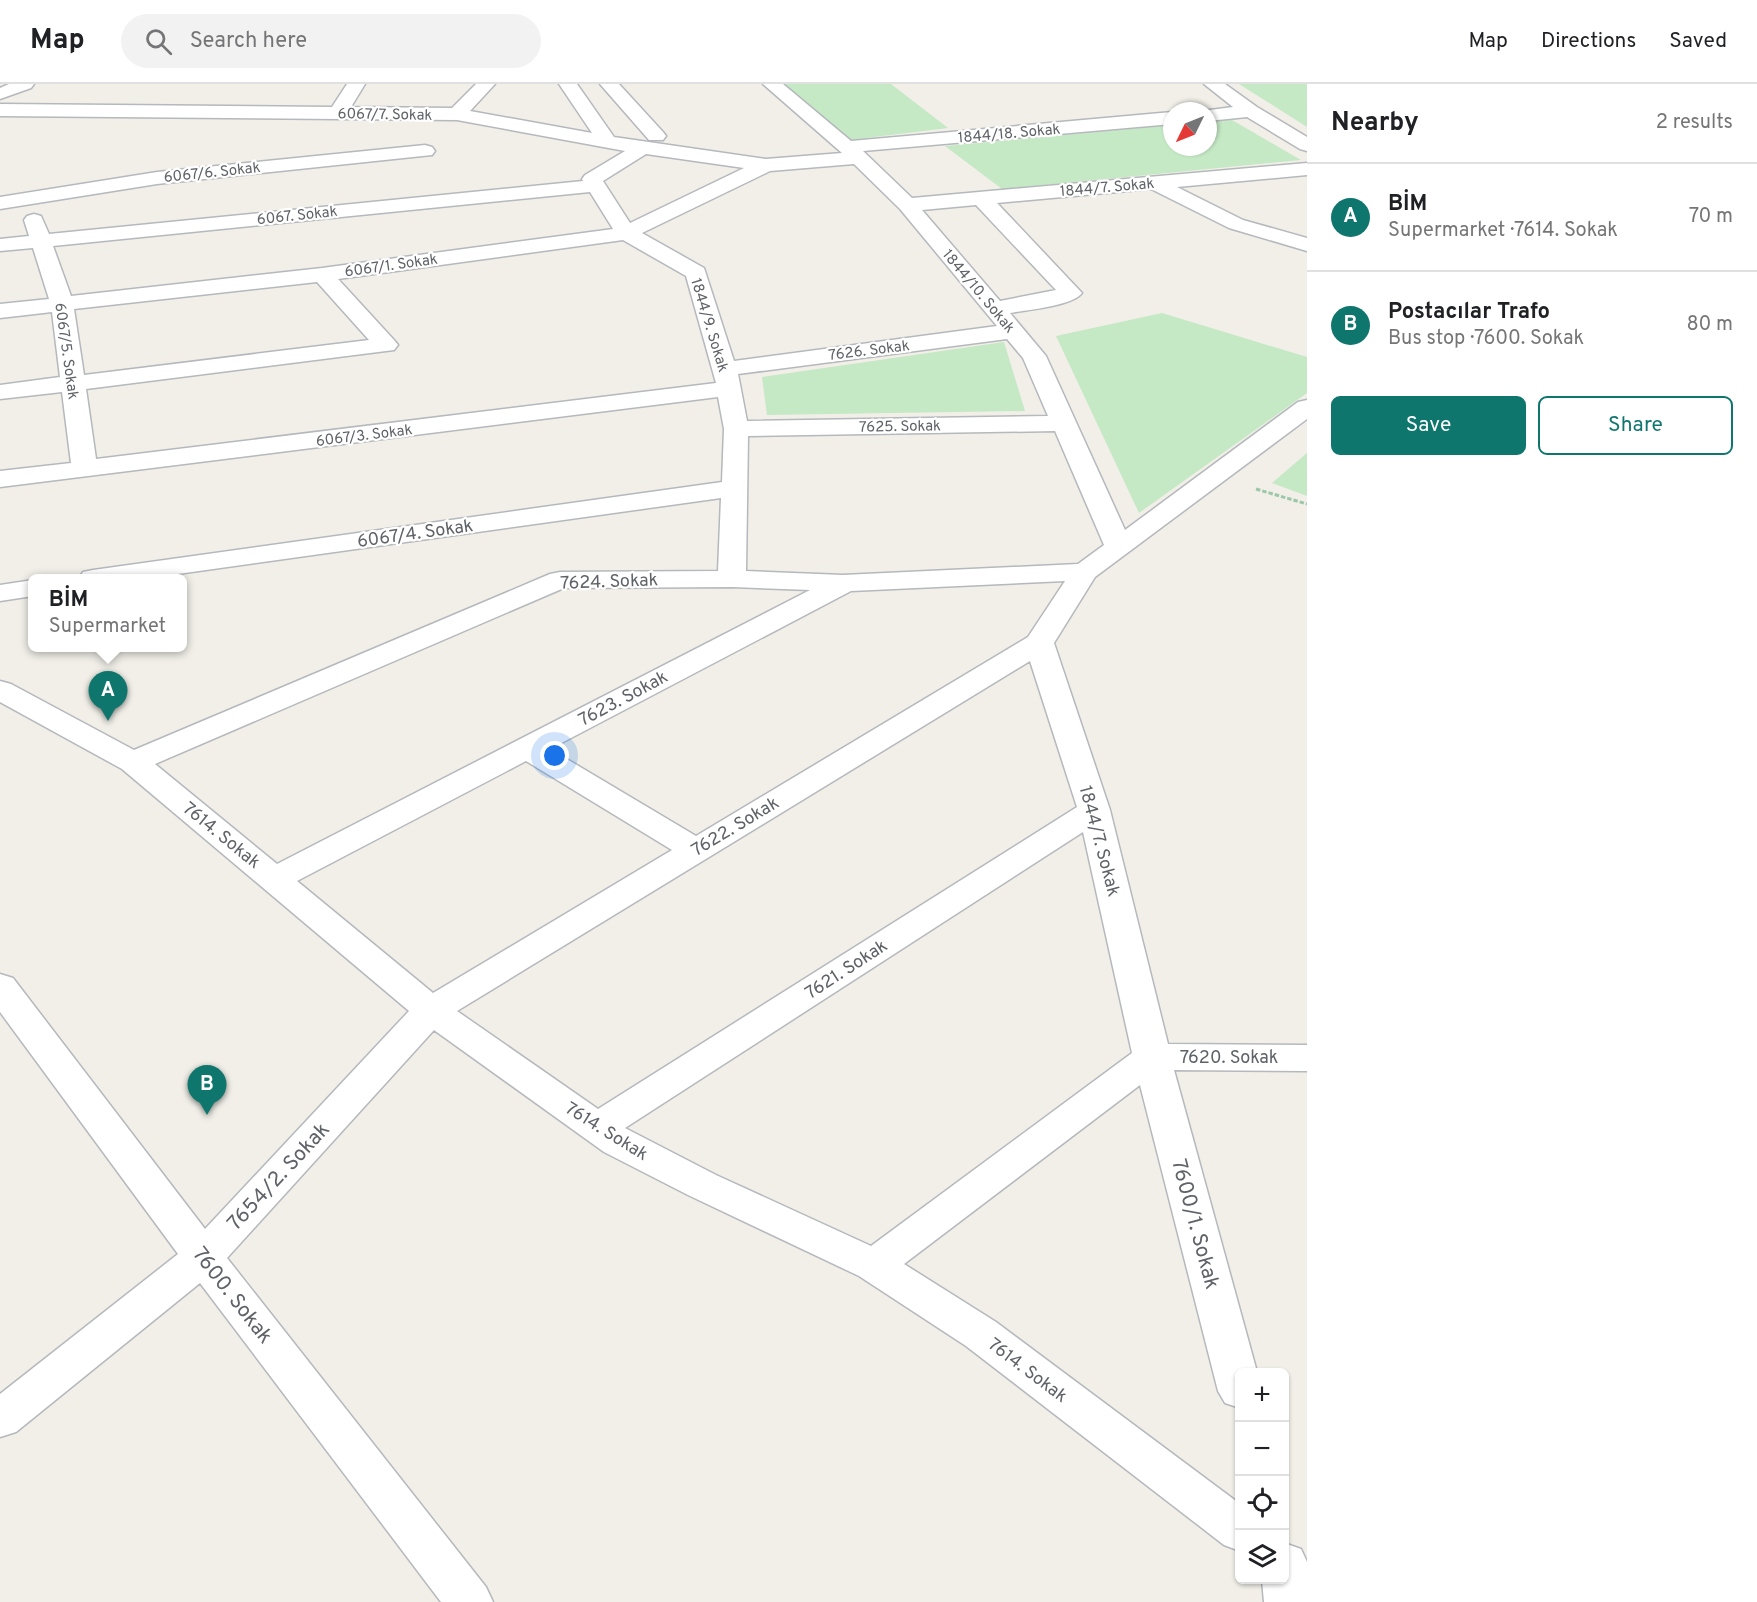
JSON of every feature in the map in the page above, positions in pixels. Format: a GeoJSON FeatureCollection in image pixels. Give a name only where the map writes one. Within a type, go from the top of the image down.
{"type":"FeatureCollection","features":[{"type":"Feature","properties":{"kind":"street"},"geometry":{"type":"LineString","coordinates":[[0,94],[25,84]]}},
{"type":"Feature","properties":{"kind":"street"},"geometry":{"type":"LineString","coordinates":[[338,113],[356,84]]}},
{"type":"Feature","properties":{"kind":"street"},"geometry":{"type":"LineString","coordinates":[[457,114],[486,84]]}},
{"type":"Feature","properties":{"kind":"street"},"geometry":{"type":"LineString","coordinates":[[568,84],[607,141]]}},
{"type":"Feature","properties":{"kind":"street"},"geometry":{"type":"LineString","coordinates":[[595,186],[592,179],[649,142],[609,84]]}},
{"type":"Feature","properties":{"kind":"street","name":"1844/10. Sokak"},"geometry":{"type":"LineString","coordinates":[[772,84],[852,153],[907,205],[1034,356],[1119,547]]}},
{"type":"Feature","properties":{"kind":"street"},"geometry":{"type":"LineString","coordinates":[[1213,84],[1250,111],[1307,145]]}},
{"type":"Feature","properties":{"kind":"street","name":"6067/7. Sokak"},"geometry":{"type":"LineString","coordinates":[[0,110],[457,114],[607,141],[649,142],[766,165]]}},
{"type":"Feature","properties":{"kind":"street"},"geometry":{"type":"LineString","coordinates":[[1217,114],[1250,111]]}},
{"type":"Feature","properties":{"kind":"street","name":"1844/18. Sokak"},"geometry":{"type":"LineString","coordinates":[[852,153],[1163,119]]}},
{"type":"Feature","properties":{"kind":"street","name":"6067/6. Sokak"},"geometry":{"type":"LineString","coordinates":[[0,203],[157,178],[425,151]]}},
{"type":"Feature","properties":{"kind":"street"},"geometry":{"type":"LineString","coordinates":[[766,165],[852,153]]}},
{"type":"Feature","properties":{"kind":"street","name":"6067/1. Sokak"},"geometry":{"type":"LineString","coordinates":[[0,311],[322,275],[626,233],[766,165]]}},
{"type":"Feature","properties":{"kind":"street","name":"1844/7. Sokak"},"geometry":{"type":"LineString","coordinates":[[907,205],[1307,169]]}},
{"type":"Feature","properties":{"kind":"street"},"geometry":{"type":"LineString","coordinates":[[1154,183],[1236,224],[1307,245]]}},
{"type":"Feature","properties":{"kind":"street","name":"1844/9. Sokak"},"geometry":{"type":"LineString","coordinates":[[595,186],[626,233],[696,273],[726,379],[736,429],[732,579]]}},
{"type":"Feature","properties":{"kind":"street","name":"6067. Sokak"},"geometry":{"type":"LineString","coordinates":[[0,245],[595,186]]}},
{"type":"Feature","properties":{"kind":"street"},"geometry":{"type":"LineString","coordinates":[[981,198],[1071,293],[1047,300],[994,309]]}},
{"type":"Feature","properties":{"kind":"street","name":"6067/5. Sokak"},"geometry":{"type":"LineString","coordinates":[[30,200],[40,241],[62,304],[85,470]]}},
{"type":"Feature","properties":{"kind":"street"},"geometry":{"type":"LineString","coordinates":[[0,392],[386,345],[322,275]]}},
{"type":"Feature","properties":{"kind":"street","name":"7626. Sokak"},"geometry":{"type":"LineString","coordinates":[[726,379],[1013,331]]}},
{"type":"Feature","properties":{"kind":"street","name":"6067/3. Sokak"},"geometry":{"type":"LineString","coordinates":[[0,479],[85,470],[726,379]]}},
{"type":"Feature","properties":{"kind":"street"},"geometry":{"type":"LineString","coordinates":[[1038,643],[1085,572],[1307,407]]}},
{"type":"Feature","properties":{"kind":"street","name":"7625. Sokak"},"geometry":{"type":"LineString","coordinates":[[736,429],[1064,423]]}},
{"type":"Feature","properties":{"kind":"street","name":"6067/4. Sokak"},"geometry":{"type":"LineString","coordinates":[[128,574],[736,488]]}},
{"type":"Feature","properties":{"kind":"street","name":"7624. Sokak"},"geometry":{"type":"LineString","coordinates":[[133,762],[560,580],[732,579],[843,584],[1085,572]]}},
{"type":"Feature","properties":{"kind":"street","name":"7623. Sokak"},"geometry":{"type":"LineString","coordinates":[[275,879],[843,584]]}},
{"type":"Feature","properties":{"kind":"street"},"geometry":{"type":"LineString","coordinates":[[0,593],[28,589]]}},
{"type":"Feature","properties":{"kind":"street","name":"1844/7. Sokak"},"geometry":{"type":"LineString","coordinates":[[1038,643],[1094,810],[1152,1057]]}},
{"type":"Feature","properties":{"kind":"street","name":"7622. Sokak"},"geometry":{"type":"LineString","coordinates":[[431,1010],[1038,643]]}},
{"type":"Feature","properties":{"kind":"street","name":"7614. Sokak"},"geometry":{"type":"LineString","coordinates":[[0,690],[133,762],[431,1010],[618,1142],[702,1185],[874,1265],[981,1334],[1238,1530]]}},
{"type":"Feature","properties":{"kind":"street"},"geometry":{"type":"LineString","coordinates":[[527,748],[696,850]]}},
{"type":"Feature","properties":{"kind":"street","name":"7621. Sokak"},"geometry":{"type":"LineString","coordinates":[[597,1127],[1094,810]]}},
{"type":"Feature","properties":{"kind":"street","name":"7600. Sokak"},"geometry":{"type":"LineString","coordinates":[[0,986],[203,1257],[470,1602]]}},
{"type":"Feature","properties":{"kind":"street","name":"7654/2. Sokak"},"geometry":{"type":"LineString","coordinates":[[0,1419],[203,1257],[431,1010]]}},
{"type":"Feature","properties":{"kind":"street"},"geometry":{"type":"LineString","coordinates":[[874,1265],[1152,1057]]}},
{"type":"Feature","properties":{"kind":"street","name":"7620. Sokak"},"geometry":{"type":"LineString","coordinates":[[1152,1057],[1307,1058]]}},
{"type":"Feature","properties":{"kind":"street","name":"7600/1. Sokak"},"geometry":{"type":"LineString","coordinates":[[1152,1057],[1235,1376]]}},
{"type":"Feature","properties":{"kind":"green space"},"geometry":{"type":"Polygon","coordinates":[[[784,84],[891,84],[948,128],[850,140],[784,84]]]}},
{"type":"Feature","properties":{"kind":"green space"},"geometry":{"type":"Polygon","coordinates":[[[1239,84],[1307,84],[1307,127],[1239,84]]]}},
{"type":"Feature","properties":{"kind":"green space"},"geometry":{"type":"Polygon","coordinates":[[[1232,120],[1301,160],[1002,189],[945,146],[1163,126],[1163,156],[1217,156],[1217,121],[1232,120]]]}},
{"type":"Feature","properties":{"kind":"green space"},"geometry":{"type":"Polygon","coordinates":[[[1162,313],[1307,357],[1307,393],[1139,513],[1056,336],[1162,313]]]}},
{"type":"Feature","properties":{"kind":"green space"},"geometry":{"type":"Polygon","coordinates":[[[1004,342],[1025,411],[767,415],[762,377],[1004,342]]]}},
{"type":"Feature","properties":{"kind":"green space"},"geometry":{"type":"Polygon","coordinates":[[[1307,453],[1307,496],[1272,483],[1307,453]]]}},
{"type":"Feature","properties":{"kind":"place","name":"BİM"},"geometry":{"type":"Point","coordinates":[108,721]}},
{"type":"Feature","properties":{"kind":"place","name":"Postacılar Trafo"},"geometry":{"type":"Point","coordinates":[207,1115]}}]}
